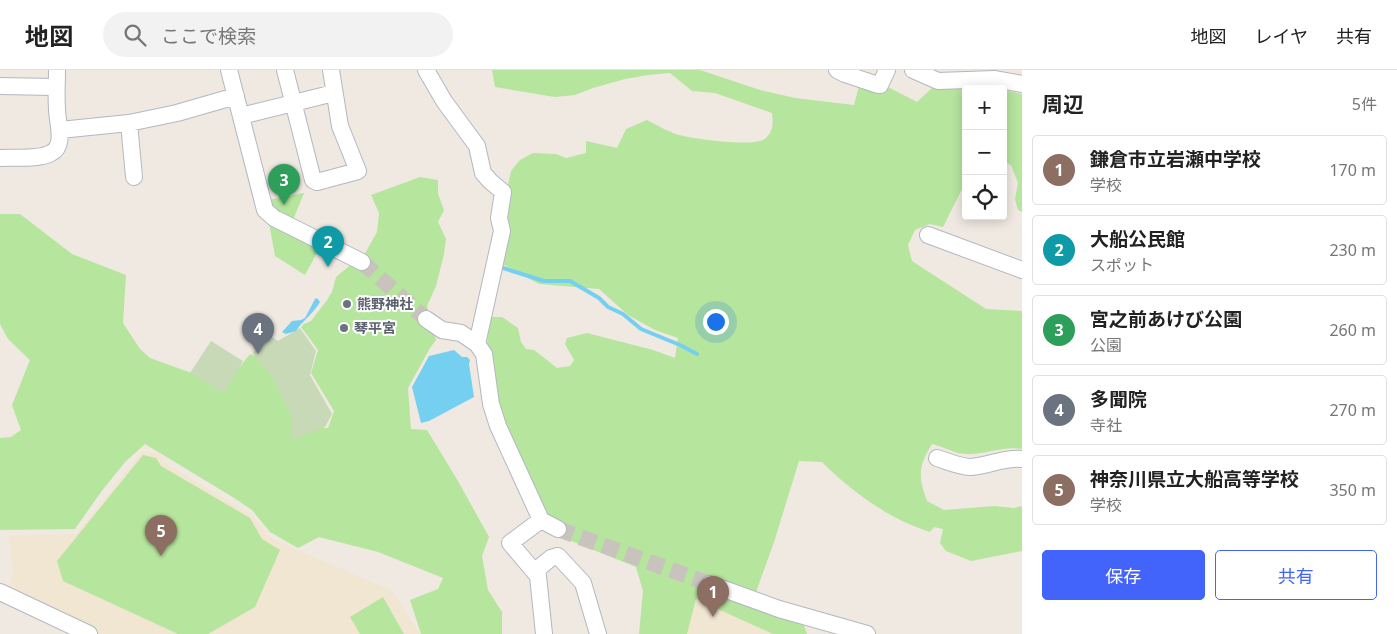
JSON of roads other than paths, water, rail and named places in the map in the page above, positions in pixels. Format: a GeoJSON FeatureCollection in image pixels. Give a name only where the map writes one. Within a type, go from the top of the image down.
{"type":"FeatureCollection","features":[{"type":"Feature","properties":{"kind":"street"},"geometry":{"type":"LineString","coordinates":[[0,158],[42,156],[52,153],[57,149],[60,130],[57,113],[56,70]]}},
{"type":"Feature","properties":{"kind":"street"},"geometry":{"type":"LineString","coordinates":[[229,70],[265,210],[274,218],[362,262]]}},
{"type":"Feature","properties":{"kind":"street"},"geometry":{"type":"LineString","coordinates":[[285,70],[314,180],[317,182],[358,171],[340,126],[331,70]]}},
{"type":"Feature","properties":{"kind":"street"},"geometry":{"type":"LineString","coordinates":[[426,70],[444,101],[477,146],[483,173],[490,182],[503,192],[499,218],[502,232],[477,344]]}},
{"type":"Feature","properties":{"kind":"street"},"geometry":{"type":"LineString","coordinates":[[837,70],[878,85],[880,85],[887,70]]}},
{"type":"Feature","properties":{"kind":"street"},"geometry":{"type":"LineString","coordinates":[[913,70],[941,75],[997,74],[1022,84]]}},
{"type":"Feature","properties":{"kind":"street"},"geometry":{"type":"LineString","coordinates":[[0,86],[56,88]]}},
{"type":"Feature","properties":{"kind":"street"},"geometry":{"type":"LineString","coordinates":[[241,116],[334,93]]}},
{"type":"Feature","properties":{"kind":"street"},"geometry":{"type":"LineString","coordinates":[[60,130],[129,124],[178,113],[236,96]]}},
{"type":"Feature","properties":{"kind":"street"},"geometry":{"type":"LineString","coordinates":[[129,124],[134,176]]}},
{"type":"Feature","properties":{"kind":"street"},"geometry":{"type":"LineString","coordinates":[[928,235],[1022,270]]}},
{"type":"Feature","properties":{"kind":"street"},"geometry":{"type":"LineString","coordinates":[[426,320],[442,330],[461,333],[477,344],[484,354],[491,404],[498,426],[541,520],[558,529]]}},
{"type":"Feature","properties":{"kind":"street"},"geometry":{"type":"LineString","coordinates":[[937,458],[971,467],[1013,458],[1022,459]]}},
{"type":"Feature","properties":{"kind":"street"},"geometry":{"type":"LineString","coordinates":[[541,520],[510,543],[538,576],[544,634]]}},
{"type":"Feature","properties":{"kind":"street"},"geometry":{"type":"LineString","coordinates":[[535,572],[551,558],[558,556],[583,583],[598,634]]}},
{"type":"Feature","properties":{"kind":"street"},"geometry":{"type":"LineString","coordinates":[[710,584],[779,609],[867,634]]}},
{"type":"Feature","properties":{"kind":"street"},"geometry":{"type":"LineString","coordinates":[[0,592],[89,634]]}},
{"type":"Feature","properties":{"kind":"water"},"geometry":{"type":"Polygon","coordinates":[[[317,298],[320,302],[296,331],[286,334],[282,332],[292,321],[305,318],[317,298]]]}},
{"type":"Feature","properties":{"kind":"water"},"geometry":{"type":"Polygon","coordinates":[[[454,350],[462,357],[467,357],[470,360],[474,397],[429,421],[421,423],[412,387],[429,356],[454,350]]]}},
{"type":"Feature","properties":{"kind":"waterway"},"geometry":{"type":"LineString","coordinates":[[500,267],[544,281],[570,281],[599,298],[608,307],[623,314],[641,329],[697,354]]}},
{"type":"Feature","properties":{"kind":"tunnel"},"geometry":{"type":"LineString","coordinates":[[362,262],[426,319]]}},
{"type":"Feature","properties":{"kind":"tunnel"},"geometry":{"type":"LineString","coordinates":[[558,529],[710,584]]}},
{"type":"Feature","properties":{"kind":"place","name":"宮之前あけび公園"},"geometry":{"type":"Point","coordinates":[284,205]}},
{"type":"Feature","properties":{"kind":"place","name":"大船公民館"},"geometry":{"type":"Point","coordinates":[328,267]}},
{"type":"Feature","properties":{"kind":"place","name":"熊野神社"},"geometry":{"type":"Point","coordinates":[347,304]}},
{"type":"Feature","properties":{"kind":"place","name":"琴平宮"},"geometry":{"type":"Point","coordinates":[344,328]}},
{"type":"Feature","properties":{"kind":"place","name":"多聞院"},"geometry":{"type":"Point","coordinates":[258,354]}},
{"type":"Feature","properties":{"kind":"place","name":"神奈川県立大船高等学校"},"geometry":{"type":"Point","coordinates":[161,556]}},
{"type":"Feature","properties":{"kind":"place","name":"鎌倉市立岩瀬中学校"},"geometry":{"type":"Point","coordinates":[713,617]}}]}
